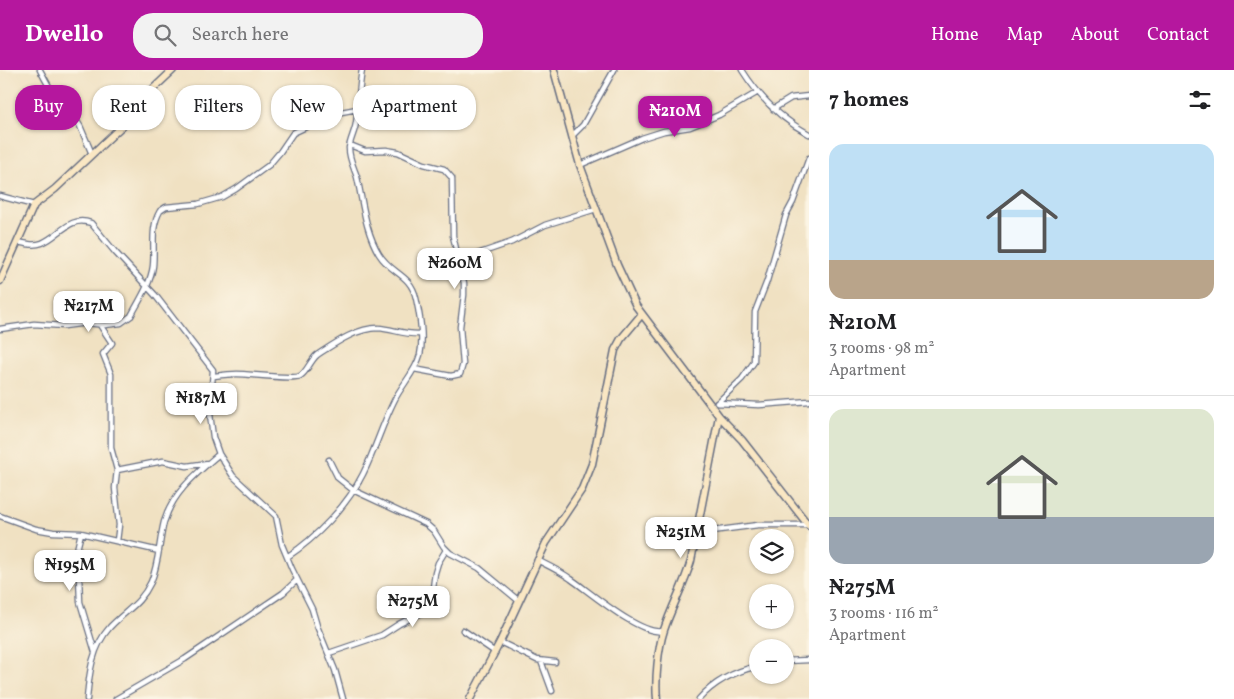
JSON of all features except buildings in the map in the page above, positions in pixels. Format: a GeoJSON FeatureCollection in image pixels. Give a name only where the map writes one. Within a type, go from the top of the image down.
{"type":"FeatureCollection","features":[{"type":"Feature","properties":{"kind":"street"},"geometry":{"type":"LineString","coordinates":[[40,70],[52,92],[68,107],[80,126],[92,154]]}},
{"type":"Feature","properties":{"kind":"street"},"geometry":{"type":"LineString","coordinates":[[0,281],[34,205],[55,189],[123,125],[153,89],[173,70]]}},
{"type":"Feature","properties":{"kind":"street"},"geometry":{"type":"LineString","coordinates":[[360,85],[362,70]]}},
{"type":"Feature","properties":{"kind":"street"},"geometry":{"type":"LineString","coordinates":[[554,70],[580,165],[627,288],[642,314],[714,404],[719,416],[742,440],[808,525]]}},
{"type":"Feature","properties":{"kind":"street"},"geometry":{"type":"LineString","coordinates":[[572,136],[582,125],[614,70]]}},
{"type":"Feature","properties":{"kind":"street"},"geometry":{"type":"LineString","coordinates":[[742,70],[773,109],[786,120],[809,134]]}},
{"type":"Feature","properties":{"kind":"street"},"geometry":{"type":"LineString","coordinates":[[580,165],[642,138],[700,123],[719,115],[758,92]]}},
{"type":"Feature","properties":{"kind":"street"},"geometry":{"type":"LineString","coordinates":[[773,109],[791,98],[809,96]]}},
{"type":"Feature","properties":{"kind":"street"},"geometry":{"type":"LineString","coordinates":[[0,328],[34,324],[64,326],[87,323],[105,325],[125,321],[131,316],[153,267],[156,222],[158,215],[164,208],[198,204],[222,197],[268,165],[294,133],[336,113],[353,110]]}},
{"type":"Feature","properties":{"kind":"street"},"geometry":{"type":"LineString","coordinates":[[287,557],[305,546],[318,533],[353,490],[374,449],[396,396],[414,369],[420,356],[419,310],[410,283],[388,266],[373,242],[366,224],[351,159],[350,145],[354,130]]}},
{"type":"Feature","properties":{"kind":"street"},"geometry":{"type":"LineString","coordinates":[[350,145],[364,150],[398,152],[424,164],[444,169],[452,178],[453,236],[464,282],[460,327],[464,356],[462,370],[460,374],[451,376],[414,369]]}},
{"type":"Feature","properties":{"kind":"street"},"geometry":{"type":"LineString","coordinates":[[714,404],[742,379],[754,362],[755,312],[767,280],[786,215],[793,202],[809,158]]}},
{"type":"Feature","properties":{"kind":"street"},"geometry":{"type":"LineString","coordinates":[[0,196],[34,205]]}},
{"type":"Feature","properties":{"kind":"street"},"geometry":{"type":"LineString","coordinates":[[460,260],[512,242],[545,225],[596,209]]}},
{"type":"Feature","properties":{"kind":"street"},"geometry":{"type":"LineString","coordinates":[[18,242],[41,243],[78,221],[91,223],[114,252],[173,317],[213,370],[210,414],[213,437],[219,454],[233,476],[255,498],[273,512],[277,520],[282,545],[308,600],[329,653],[343,699]]}},
{"type":"Feature","properties":{"kind":"street"},"geometry":{"type":"LineString","coordinates":[[468,698],[495,652],[546,543],[574,501],[588,475],[592,464],[614,350],[642,314]]}},
{"type":"Feature","properties":{"kind":"street"},"geometry":{"type":"LineString","coordinates":[[100,325],[112,343],[103,354],[110,374],[111,448],[116,470],[117,541]]}},
{"type":"Feature","properties":{"kind":"street"},"geometry":{"type":"LineString","coordinates":[[214,376],[240,374],[252,376],[269,375],[293,379],[304,373],[316,355],[360,332],[378,328],[406,335],[421,334]]}},
{"type":"Feature","properties":{"kind":"street"},"geometry":{"type":"LineString","coordinates":[[714,404],[759,405],[809,401]]}},
{"type":"Feature","properties":{"kind":"street"},"geometry":{"type":"LineString","coordinates":[[657,699],[657,676],[663,631],[687,574],[697,533],[719,416]]}},
{"type":"Feature","properties":{"kind":"street"},"geometry":{"type":"LineString","coordinates":[[87,699],[88,680],[95,652],[101,640],[110,628],[136,606],[151,581],[164,522],[170,505],[178,493],[219,454]]}},
{"type":"Feature","properties":{"kind":"street"},"geometry":{"type":"LineString","coordinates":[[328,460],[338,478],[353,490],[426,524],[434,531],[446,550],[479,568],[519,601]]}},
{"type":"Feature","properties":{"kind":"street"},"geometry":{"type":"LineString","coordinates":[[116,470],[163,461],[187,466],[209,462]]}},
{"type":"Feature","properties":{"kind":"street"},"geometry":{"type":"LineString","coordinates":[[0,516],[44,531],[81,533],[159,551]]}},
{"type":"Feature","properties":{"kind":"street"},"geometry":{"type":"LineString","coordinates":[[697,533],[758,525],[808,525]]}},
{"type":"Feature","properties":{"kind":"street"},"geometry":{"type":"LineString","coordinates":[[81,533],[72,570],[78,576],[80,602],[95,652]]}},
{"type":"Feature","properties":{"kind":"street"},"geometry":{"type":"LineString","coordinates":[[329,653],[382,635],[425,610],[431,602],[438,563],[446,550]]}},
{"type":"Feature","properties":{"kind":"street"},"geometry":{"type":"LineString","coordinates":[[537,560],[555,568],[637,624],[648,630],[663,631]]}},
{"type":"Feature","properties":{"kind":"street"},"geometry":{"type":"LineString","coordinates":[[116,699],[185,659],[283,593],[297,580]]}},
{"type":"Feature","properties":{"kind":"street"},"geometry":{"type":"LineString","coordinates":[[463,630],[495,652]]}},
{"type":"Feature","properties":{"kind":"street"},"geometry":{"type":"LineString","coordinates":[[500,642],[527,657],[555,662]]}},
{"type":"Feature","properties":{"kind":"street"},"geometry":{"type":"LineString","coordinates":[[794,661],[809,660]]}},
{"type":"Feature","properties":{"kind":"street"},"geometry":{"type":"LineString","coordinates":[[541,661],[552,691]]}},
{"type":"Feature","properties":{"kind":"street"},"geometry":{"type":"LineString","coordinates":[[700,699],[708,690],[728,676],[749,669]]}}]}
